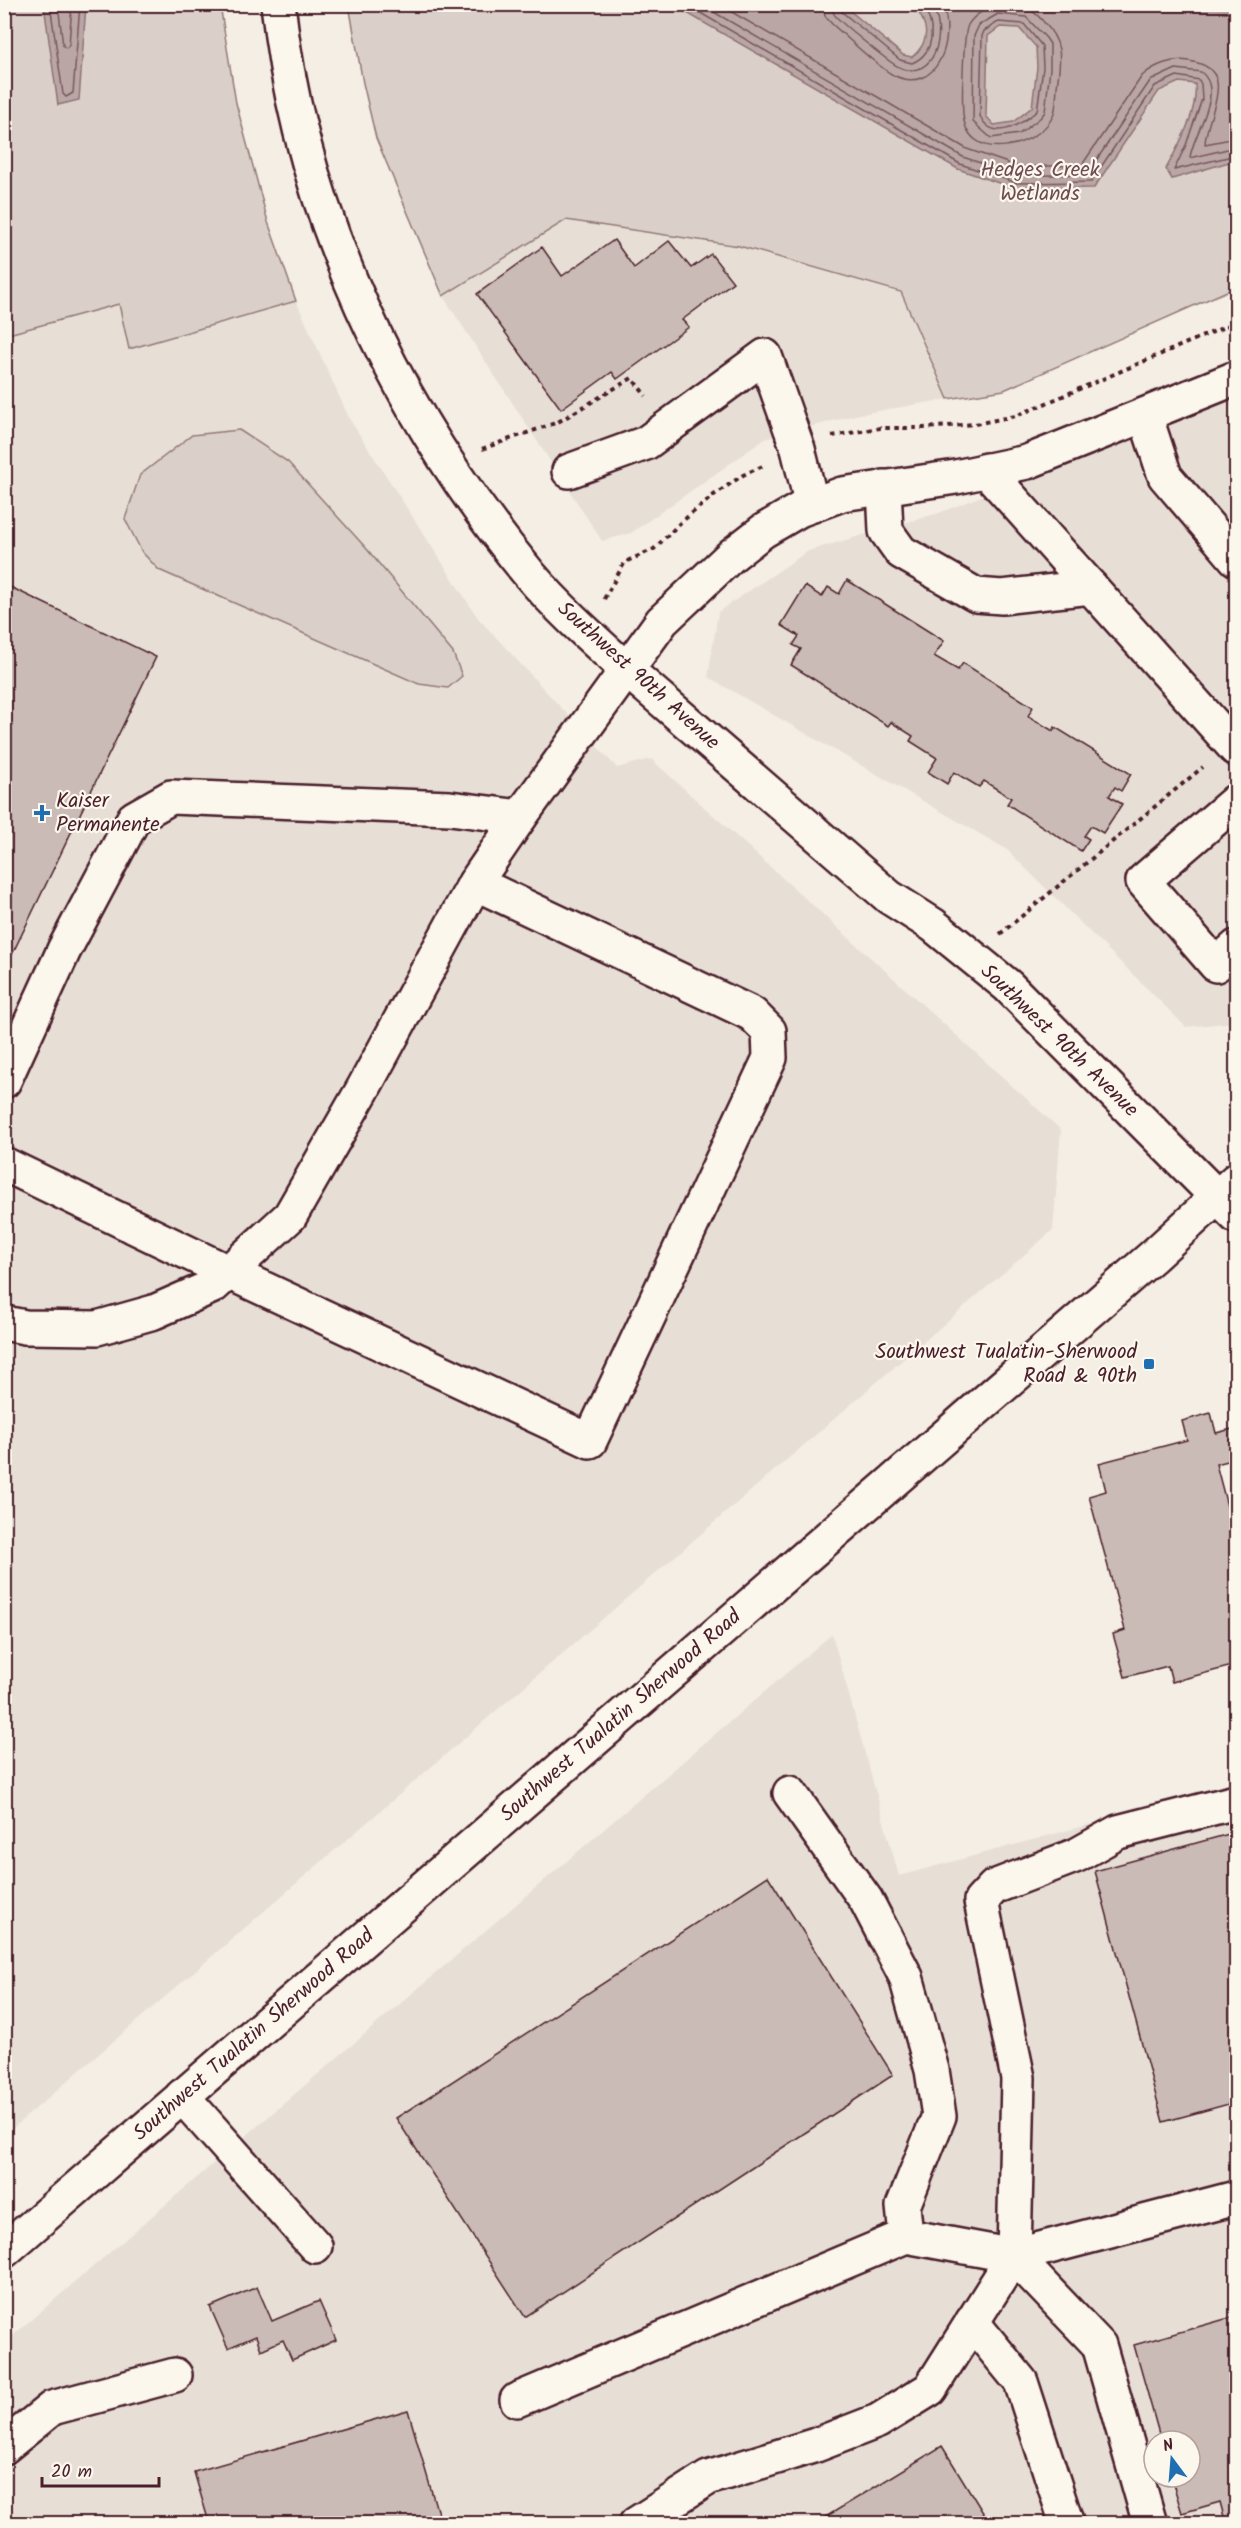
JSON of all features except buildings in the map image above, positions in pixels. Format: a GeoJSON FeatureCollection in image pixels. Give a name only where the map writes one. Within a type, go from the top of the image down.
{"type":"FeatureCollection","features":[{"type":"Feature","properties":{"kind":"main road","name":"Southwest 90th Avenue"},"geometry":{"type":"LineString","coordinates":[[278,4],[297,114],[330,225],[367,322],[414,408],[468,494],[531,576],[585,632],[627,670],[889,897],[933,925],[1008,986],[1230,1198]]}},
{"type":"Feature","properties":{"kind":"main road"},"geometry":{"type":"LineString","coordinates":[[569,471],[646,443],[765,356],[798,449],[812,504]]}},
{"type":"Feature","properties":{"kind":"main road"},"geometry":{"type":"LineString","coordinates":[[4,1323],[25,1327],[97,1328],[164,1308],[213,1286],[290,1216],[363,1089],[475,883],[662,621],[732,555],[763,531],[812,504],[842,494],[1027,462],[1236,378]]}},
{"type":"Feature","properties":{"kind":"main road"},"geometry":{"type":"LineString","coordinates":[[1145,415],[1165,476],[1236,559]]}},
{"type":"Feature","properties":{"kind":"main road"},"geometry":{"type":"LineString","coordinates":[[986,470],[1234,747]]}},
{"type":"Feature","properties":{"kind":"main road"},"geometry":{"type":"LineString","coordinates":[[884,487],[886,531],[901,552],[976,595],[1002,597],[1091,587]]}},
{"type":"Feature","properties":{"kind":"main road"},"geometry":{"type":"LineString","coordinates":[[4,1081],[64,950],[134,818],[171,797],[450,808],[520,818]]}},
{"type":"Feature","properties":{"kind":"main road"},"geometry":{"type":"LineString","coordinates":[[1236,801],[1143,880],[1216,964],[1236,947]]}},
{"type":"Feature","properties":{"kind":"main road"},"geometry":{"type":"LineString","coordinates":[[4,1164],[228,1272],[590,1441],[770,1058],[769,1031],[752,1014],[475,883]]}},
{"type":"Feature","properties":{"kind":"main road","name":"Southwest Tualatin Sherwood Road"},"geometry":{"type":"LineString","coordinates":[[4,2251],[1125,1280],[1230,1198]]}},
{"type":"Feature","properties":{"kind":"main road"},"geometry":{"type":"LineString","coordinates":[[790,1793],[866,1900],[906,1977],[932,2070],[939,2116],[903,2206],[906,2236]]}},
{"type":"Feature","properties":{"kind":"main road"},"geometry":{"type":"LineString","coordinates":[[636,2523],[708,2478],[816,2445],[878,2421],[930,2389],[1014,2256],[1018,2078],[981,1901],[994,1887],[1077,1855],[1118,1832],[1236,1802]]}},
{"type":"Feature","properties":{"kind":"main road"},"geometry":{"type":"LineString","coordinates":[[183,2096],[315,2246]]}},
{"type":"Feature","properties":{"kind":"main road"},"geometry":{"type":"LineString","coordinates":[[517,2400],[906,2236],[1014,2256],[1236,2198]]}},
{"type":"Feature","properties":{"kind":"main road"},"geometry":{"type":"LineString","coordinates":[[1014,2256],[1099,2345],[1150,2523]]}},
{"type":"Feature","properties":{"kind":"main road"},"geometry":{"type":"LineString","coordinates":[[972,2322],[1021,2382],[1067,2523]]}},
{"type":"Feature","properties":{"kind":"main road"},"geometry":{"type":"LineString","coordinates":[[4,2447],[52,2408],[175,2375]]}},
{"type":"Feature","properties":{"kind":"path"},"geometry":{"type":"LineString","coordinates":[[447,461],[558,422],[632,378],[669,426]]}},
{"type":"Feature","properties":{"kind":"path"},"geometry":{"type":"LineString","coordinates":[[972,957],[1234,747]]}},
{"type":"Feature","properties":{"kind":"shaded area"},"geometry":{"type":"Polygon","coordinates":[[[566,220],[739,246],[901,292],[948,399],[855,415],[765,439],[631,533],[602,541],[443,296],[566,220]]]}},
{"type":"Feature","properties":{"kind":"shaded area"},"geometry":{"type":"Polygon","coordinates":[[[296,301],[350,420],[478,618],[617,768],[651,759],[1061,1130],[1053,1230],[5,2135],[5,335],[119,304],[129,349],[296,301]]]}},
{"type":"Feature","properties":{"kind":"shaded area"},"geometry":{"type":"Polygon","coordinates":[[[1236,398],[1236,1022],[1186,1027],[1006,849],[708,677],[718,612],[808,551],[939,513],[1236,398]]]}},
{"type":"Feature","properties":{"kind":"shaded area"},"geometry":{"type":"Polygon","coordinates":[[[832,1634],[899,1876],[1236,1785],[1236,2523],[5,2523],[4,2343],[832,1634]]]}},
{"type":"Feature","properties":{"kind":"green space"},"geometry":{"type":"Polygon","coordinates":[[[5,5],[220,5],[236,103],[268,222],[296,301],[129,349],[119,304],[5,335],[5,5]]]}},
{"type":"Feature","properties":{"kind":"green space","name":"Hedges Creek Wetlands"},"geometry":{"type":"Polygon","coordinates":[[[349,5],[1236,5],[1236,287],[1004,390],[948,399],[901,292],[739,246],[566,220],[443,296],[376,138],[349,5]]]}},
{"type":"Feature","properties":{"kind":"green space"},"geometry":{"type":"Polygon","coordinates":[[[239,430],[288,462],[366,548],[453,653],[462,676],[448,688],[419,684],[159,570],[142,552],[125,519],[140,475],[192,435],[239,430]]]}},
{"type":"Feature","properties":{"kind":"water"},"geometry":{"type":"Polygon","coordinates":[[[44,5],[86,5],[79,100],[58,105],[44,5]]]}},
{"type":"Feature","properties":{"kind":"water"},"geometry":{"type":"Polygon","coordinates":[[[673,5],[843,5],[903,55],[912,57],[923,45],[926,32],[922,18],[913,5],[1236,5],[1236,160],[1172,179],[1166,169],[1187,128],[1195,95],[1195,84],[1179,82],[1159,91],[1094,188],[1016,189],[958,169],[673,5]],[[1000,27],[988,36],[986,116],[994,125],[1013,122],[1032,107],[1037,67],[1036,47],[1019,28],[1000,27]]]}},
{"type":"Feature","properties":{"kind":"place","name":"Kaiser Permanente"},"geometry":{"type":"Point","coordinates":[42,813]}},
{"type":"Feature","properties":{"kind":"place","name":"Southwest Tualatin-Sherwood Road & 90th"},"geometry":{"type":"Point","coordinates":[1149,1364]}}]}
